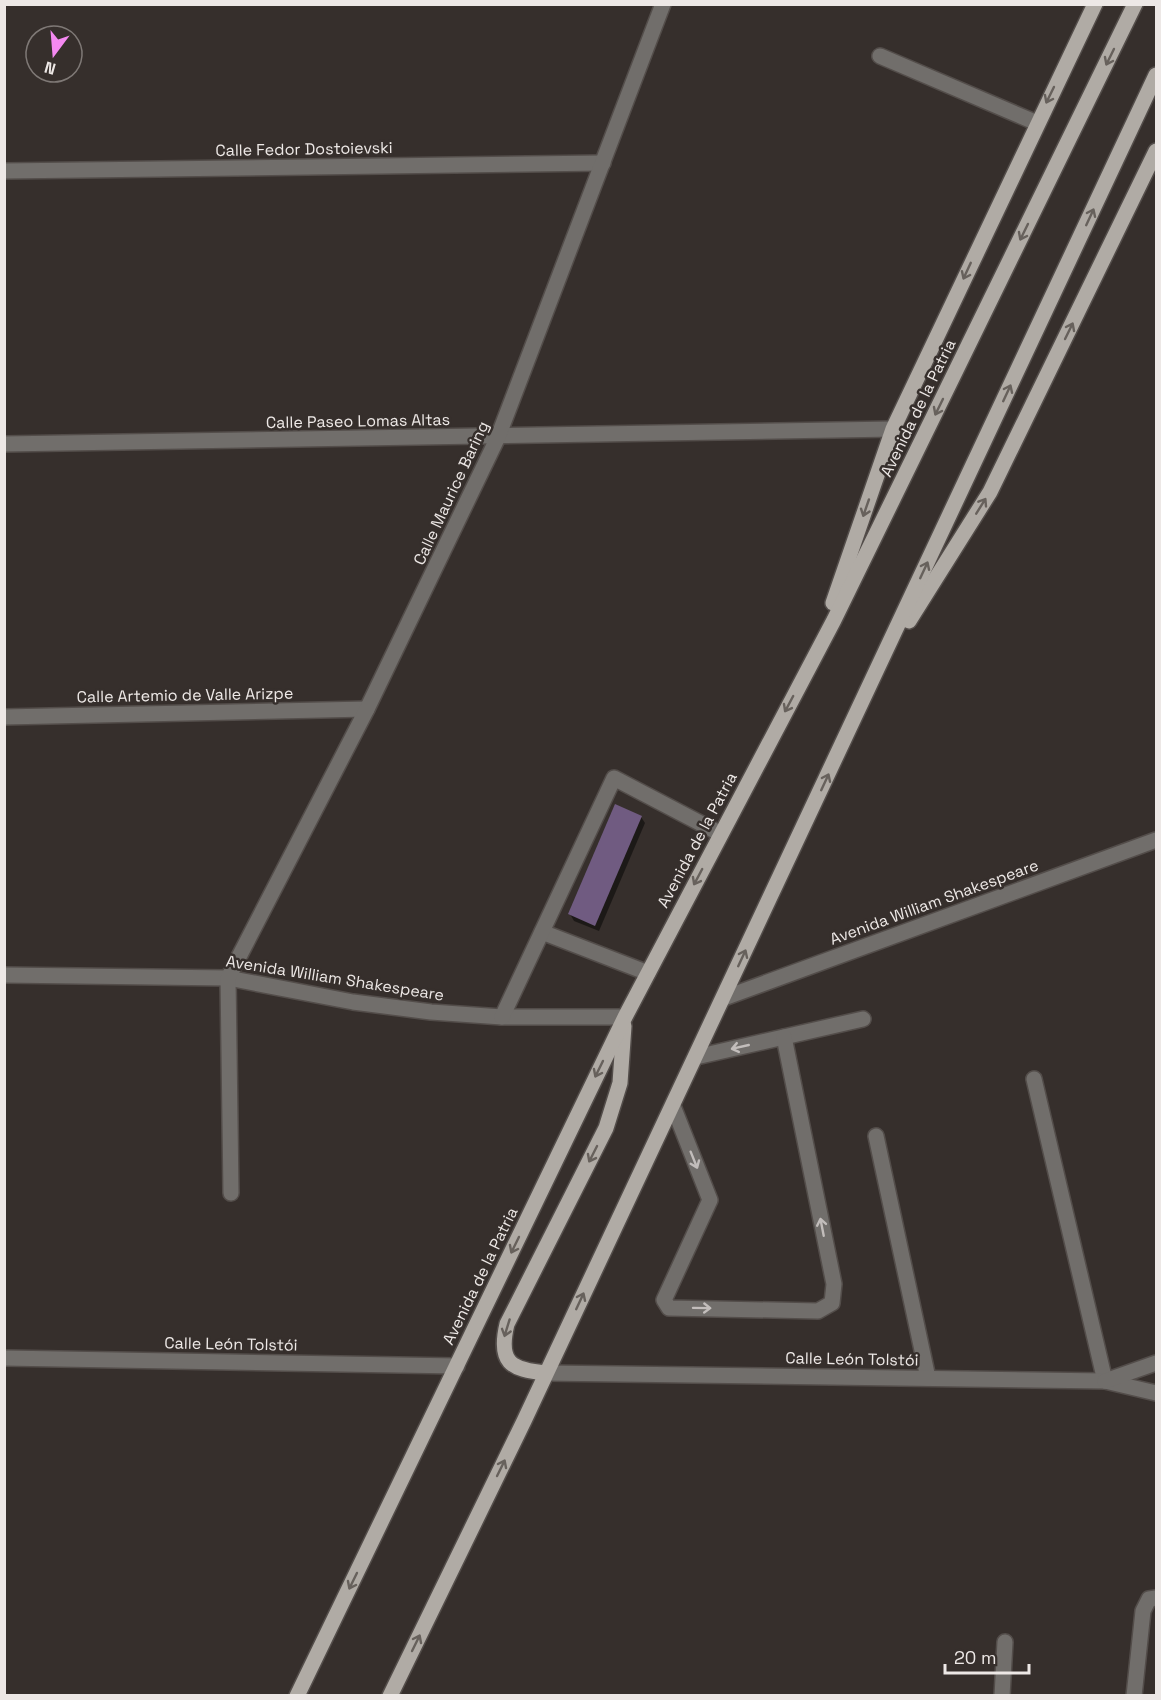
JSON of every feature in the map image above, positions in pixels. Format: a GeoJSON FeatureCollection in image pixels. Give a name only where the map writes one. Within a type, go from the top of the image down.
{"type":"FeatureCollection","features":[{"type":"Feature","properties":{"kind":"main road"},"geometry":{"type":"LineString","coordinates":[[816,653],[893,429],[1095,4]]}},
{"type":"Feature","properties":{"kind":"main road","name":"Avenida de la Patria"},"geometry":{"type":"LineString","coordinates":[[297,1695],[625,1017],[816,653],[1136,4]]}},
{"type":"Feature","properties":{"kind":"main road"},"geometry":{"type":"LineString","coordinates":[[390,1695],[673,1106],[1156,75]]}},
{"type":"Feature","properties":{"kind":"main road"},"geometry":{"type":"LineString","coordinates":[[873,680],[990,492],[1156,151]]}},
{"type":"Feature","properties":{"kind":"main road"},"geometry":{"type":"LineString","coordinates":[[546,1373],[523,1371],[512,1365],[504,1355],[503,1340],[507,1324],[606,1128],[621,1083],[625,1017]]}},
{"type":"Feature","properties":{"kind":"street","name":"Calle Maurice Baring"},"geometry":{"type":"LineString","coordinates":[[228,978],[367,709],[498,437],[663,4]]}},
{"type":"Feature","properties":{"kind":"street"},"geometry":{"type":"LineString","coordinates":[[880,57],[1037,123]]}},
{"type":"Feature","properties":{"kind":"street","name":"Calle Fedor Dostoievski"},"geometry":{"type":"LineString","coordinates":[[4,171],[603,163]]}},
{"type":"Feature","properties":{"kind":"street","name":"Calle Paseo Lomas Altas"},"geometry":{"type":"LineString","coordinates":[[4,444],[893,429]]}},
{"type":"Feature","properties":{"kind":"street","name":"Calle Artemio de Valle Arizpe"},"geometry":{"type":"LineString","coordinates":[[4,717],[367,709]]}},
{"type":"Feature","properties":{"kind":"street"},"geometry":{"type":"LineString","coordinates":[[502,1017],[614,778],[721,834]]}},
{"type":"Feature","properties":{"kind":"street","name":"Avenida William Shakespeare"},"geometry":{"type":"LineString","coordinates":[[724,998],[1156,840]]}},
{"type":"Feature","properties":{"kind":"street"},"geometry":{"type":"LineString","coordinates":[[542,932],[648,973]]}},
{"type":"Feature","properties":{"kind":"street","name":"Avenida William Shakespeare"},"geometry":{"type":"LineString","coordinates":[[4,975],[228,978],[353,1002],[431,1012],[502,1017],[625,1017]]}},
{"type":"Feature","properties":{"kind":"street"},"geometry":{"type":"LineString","coordinates":[[228,978],[231,1193]]}},
{"type":"Feature","properties":{"kind":"street"},"geometry":{"type":"LineString","coordinates":[[696,1057],[863,1019]]}},
{"type":"Feature","properties":{"kind":"street"},"geometry":{"type":"LineString","coordinates":[[673,1106],[710,1200],[664,1300],[669,1308],[818,1311],[832,1303],[834,1284],[784,1037]]}},
{"type":"Feature","properties":{"kind":"street"},"geometry":{"type":"LineString","coordinates":[[1034,1079],[1105,1381],[1156,1363]]}},
{"type":"Feature","properties":{"kind":"street"},"geometry":{"type":"LineString","coordinates":[[876,1136],[928,1378]]}},
{"type":"Feature","properties":{"kind":"street","name":"Calle León Tolstói"},"geometry":{"type":"LineString","coordinates":[[4,1358],[457,1366]]}},
{"type":"Feature","properties":{"kind":"street","name":"Calle León Tolstói"},"geometry":{"type":"LineString","coordinates":[[546,1373],[1105,1381],[1156,1393]]}},
{"type":"Feature","properties":{"kind":"street"},"geometry":{"type":"LineString","coordinates":[[1134,1695],[1143,1611],[1149,1599],[1156,1598]]}},
{"type":"Feature","properties":{"kind":"street"},"geometry":{"type":"LineString","coordinates":[[1002,1695],[1005,1642]]}},
{"type":"Feature","properties":{"kind":"building"},"geometry":{"type":"Polygon","coordinates":[[[615,804],[642,816],[595,926],[568,914],[615,804]]]}}]}
